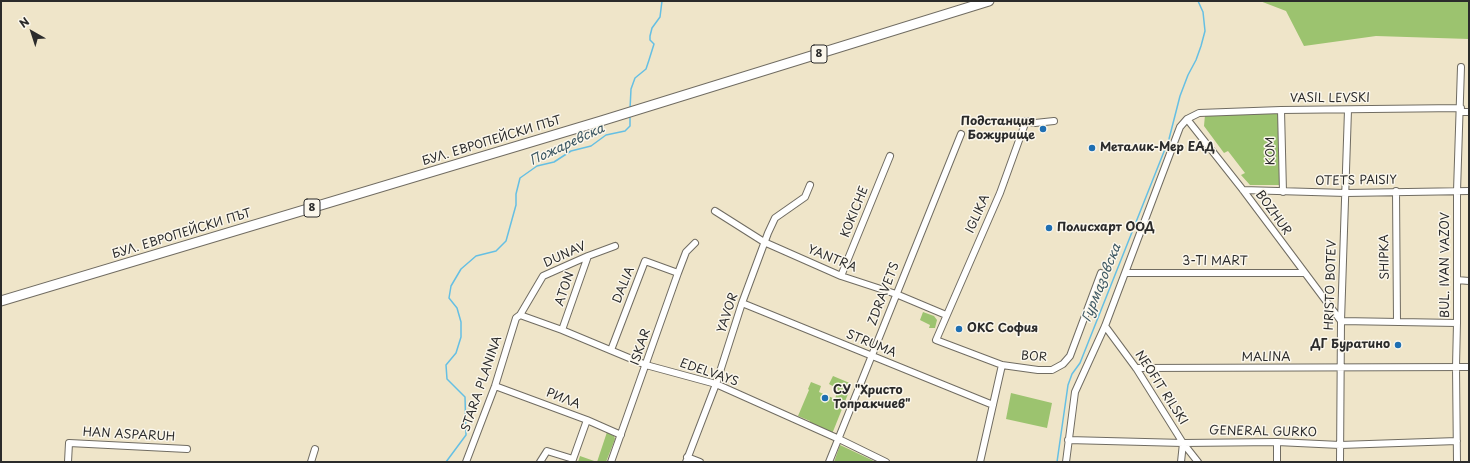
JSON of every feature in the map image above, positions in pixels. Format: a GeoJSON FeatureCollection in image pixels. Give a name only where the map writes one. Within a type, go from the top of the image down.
{"type":"FeatureCollection","features":[{"type":"Feature","properties":{"kind":"main road","name":"БУЛ. ЕВРОПЕЙСКИ ПЪТ"},"geometry":{"type":"LineString","coordinates":[[1,301],[650,106],[989,1]]}},
{"type":"Feature","properties":{"kind":"street","name":"BUL. IVAN VAZOV"},"geometry":{"type":"LineString","coordinates":[[1457,462],[1457,191],[1461,67]]}},
{"type":"Feature","properties":{"kind":"street","name":"VASIL LEVSKI"},"geometry":{"type":"LineString","coordinates":[[1187,119],[1199,113],[1281,110],[1460,110],[1469,112]]}},
{"type":"Feature","properties":{"kind":"street","name":"KOM"},"geometry":{"type":"LineString","coordinates":[[1281,110],[1283,192]]}},
{"type":"Feature","properties":{"kind":"street","name":"HRISTO BOTEV"},"geometry":{"type":"LineString","coordinates":[[1340,462],[1340,321],[1348,110]]}},
{"type":"Feature","properties":{"kind":"street","name":"BOZHUR"},"geometry":{"type":"LineString","coordinates":[[1187,119],[1243,190],[1340,321]]}},
{"type":"Feature","properties":{"kind":"street"},"geometry":{"type":"LineString","coordinates":[[1066,462],[1075,392],[1127,273],[1180,126],[1187,119]]}},
{"type":"Feature","properties":{"kind":"street","name":"IGLIKA"},"geometry":{"type":"LineString","coordinates":[[936,340],[1000,193],[1026,121],[1035,123],[1054,121]]}},
{"type":"Feature","properties":{"kind":"street","name":"ZDRAVETS"},"geometry":{"type":"LineString","coordinates":[[829,462],[961,134]]}},
{"type":"Feature","properties":{"kind":"street","name":"KOKICHE"},"geometry":{"type":"LineString","coordinates":[[841,276],[890,156]]}},
{"type":"Feature","properties":{"kind":"street","name":"YAVOR"},"geometry":{"type":"LineString","coordinates":[[686,460],[716,384],[742,303],[764,242],[775,218],[805,197],[810,186]]}},
{"type":"Feature","properties":{"kind":"street","name":"OTETS PAISIY"},"geometry":{"type":"LineString","coordinates":[[1243,190],[1346,193],[1469,191]]}},
{"type":"Feature","properties":{"kind":"street","name":"SHIPKA"},"geometry":{"type":"LineString","coordinates":[[1396,191],[1397,322]]}},
{"type":"Feature","properties":{"kind":"street","name":"YANTRA"},"geometry":{"type":"LineString","coordinates":[[715,211],[764,242],[841,276],[896,294],[946,315]]}},
{"type":"Feature","properties":{"kind":"street","name":"ISKAR"},"geometry":{"type":"LineString","coordinates":[[613,461],[678,273],[686,252],[695,243]]}},
{"type":"Feature","properties":{"kind":"street","name":"DUNAV"},"geometry":{"type":"LineString","coordinates":[[520,315],[542,276],[615,246]]}},
{"type":"Feature","properties":{"kind":"street","name":"ATON"},"geometry":{"type":"LineString","coordinates":[[562,330],[588,256]]}},
{"type":"Feature","properties":{"kind":"street","name":"DALIA"},"geometry":{"type":"LineString","coordinates":[[611,350],[646,261],[678,273]]}},
{"type":"Feature","properties":{"kind":"street","name":"BOR"},"geometry":{"type":"LineString","coordinates":[[936,340],[1002,365],[1038,370],[1052,370],[1063,364],[1070,356],[1101,273]]}},
{"type":"Feature","properties":{"kind":"street","name":"3-TI MART"},"geometry":{"type":"LineString","coordinates":[[1127,273],[1304,273]]}},
{"type":"Feature","properties":{"kind":"street"},"geometry":{"type":"LineString","coordinates":[[1457,280],[1469,281]]}},
{"type":"Feature","properties":{"kind":"street","name":"STRUMA"},"geometry":{"type":"LineString","coordinates":[[742,303],[872,357],[992,404]]}},
{"type":"Feature","properties":{"kind":"street","name":"EDELVAYS"},"geometry":{"type":"LineString","coordinates":[[520,315],[562,330],[646,364],[716,384],[839,439],[886,462]]}},
{"type":"Feature","properties":{"kind":"street","name":"STARA PLANINA"},"geometry":{"type":"LineString","coordinates":[[466,462],[495,386],[516,318],[520,315]]}},
{"type":"Feature","properties":{"kind":"street"},"geometry":{"type":"LineString","coordinates":[[1340,321],[1457,323]]}},
{"type":"Feature","properties":{"kind":"street","name":"NEOFIT RILSKI"},"geometry":{"type":"LineString","coordinates":[[1105,326],[1136,368],[1183,443],[1198,462]]}},
{"type":"Feature","properties":{"kind":"street"},"geometry":{"type":"LineString","coordinates":[[980,462],[1002,365]]}},
{"type":"Feature","properties":{"kind":"street","name":"MALINA"},"geometry":{"type":"LineString","coordinates":[[1136,368],[1340,369],[1469,367]]}},
{"type":"Feature","properties":{"kind":"street","name":"РИЛА"},"geometry":{"type":"LineString","coordinates":[[495,386],[587,420],[621,435]]}},
{"type":"Feature","properties":{"kind":"street"},"geometry":{"type":"LineString","coordinates":[[540,462],[547,451],[572,461],[587,420]]}},
{"type":"Feature","properties":{"kind":"street","name":"GENERAL GURKO"},"geometry":{"type":"LineString","coordinates":[[1068,440],[1183,443],[1277,442],[1340,445],[1457,441]]}},
{"type":"Feature","properties":{"kind":"street"},"geometry":{"type":"LineString","coordinates":[[1277,442],[1277,462]]}},
{"type":"Feature","properties":{"kind":"street","name":"HAN ASPARUH"},"geometry":{"type":"LineString","coordinates":[[68,462],[69,443],[187,449]]}},
{"type":"Feature","properties":{"kind":"street"},"geometry":{"type":"LineString","coordinates":[[1181,462],[1183,443]]}},
{"type":"Feature","properties":{"kind":"street"},"geometry":{"type":"LineString","coordinates":[[311,462],[315,449]]}},
{"type":"Feature","properties":{"kind":"street"},"geometry":{"type":"LineString","coordinates":[[686,460],[700,462]]}},
{"type":"Feature","properties":{"kind":"street"},"geometry":{"type":"LineString","coordinates":[[466,462],[473,462]]}},
{"type":"Feature","properties":{"kind":"green space"},"geometry":{"type":"Polygon","coordinates":[[[1260,1],[1469,1],[1469,39],[1376,36],[1304,46],[1286,11],[1260,1]]]}},
{"type":"Feature","properties":{"kind":"green space"},"geometry":{"type":"Polygon","coordinates":[[[1281,111],[1284,185],[1250,185],[1241,175],[1245,173],[1228,151],[1224,153],[1204,126],[1205,115],[1281,111]]]}},
{"type":"Feature","properties":{"kind":"green space"},"geometry":{"type":"Polygon","coordinates":[[[923,312],[934,316],[937,320],[935,328],[929,328],[930,325],[920,320],[923,312]]]}},
{"type":"Feature","properties":{"kind":"green space"},"geometry":{"type":"Polygon","coordinates":[[[833,376],[852,384],[832,434],[809,424],[810,421],[798,416],[811,382],[821,386],[819,392],[835,399],[838,389],[829,384],[833,376]]]}},
{"type":"Feature","properties":{"kind":"green space"},"geometry":{"type":"Polygon","coordinates":[[[1011,393],[1052,403],[1047,428],[1006,419],[1011,393]]]}},
{"type":"Feature","properties":{"kind":"green space"},"geometry":{"type":"Polygon","coordinates":[[[607,432],[614,436],[615,439],[606,462],[597,462],[607,432]]]}},
{"type":"Feature","properties":{"kind":"green space"},"geometry":{"type":"Polygon","coordinates":[[[840,445],[876,462],[834,462],[840,445]]]}},
{"type":"Feature","properties":{"kind":"green space"},"geometry":{"type":"Polygon","coordinates":[[[580,456],[597,462],[578,462],[580,456]]]}},
{"type":"Feature","properties":{"kind":"waterway","name":"Пожаревска"},"geometry":{"type":"LineString","coordinates":[[630,109],[631,89],[635,78],[646,69],[654,44],[650,40],[650,36],[652,28],[660,17],[662,1]]}},
{"type":"Feature","properties":{"kind":"waterway","name":"Гурмазовска"},"geometry":{"type":"LineString","coordinates":[[1057,462],[1068,385],[1072,374],[1080,363],[1169,139],[1180,96],[1201,46],[1205,31],[1203,12],[1198,1]]}},
{"type":"Feature","properties":{"kind":"waterway","name":"Пожаревска"},"geometry":{"type":"LineString","coordinates":[[446,462],[466,435],[465,397],[447,379],[446,365],[456,353],[461,337],[461,322],[457,308],[449,298],[451,286],[461,269],[476,256],[496,251],[506,241],[516,205],[516,194],[520,178],[537,166],[554,162],[571,151],[591,146],[606,135],[625,131],[630,126],[630,115]]}},
{"type":"Feature","properties":{"kind":"place","name":"Подстанция Божурище"},"geometry":{"type":"Point","coordinates":[1043,129]}},
{"type":"Feature","properties":{"kind":"place","name":"Металик-Мер ЕАД"},"geometry":{"type":"Point","coordinates":[1092,148]}},
{"type":"Feature","properties":{"kind":"place","name":"Полисхарт ООД"},"geometry":{"type":"Point","coordinates":[1049,228]}},
{"type":"Feature","properties":{"kind":"place","name":"ОКС София"},"geometry":{"type":"Point","coordinates":[959,329]}},
{"type":"Feature","properties":{"kind":"place","name":"ДГ Буратино"},"geometry":{"type":"Point","coordinates":[1398,345]}},
{"type":"Feature","properties":{"kind":"place","name":"СУ \"Христо Топракчиев\""},"geometry":{"type":"Point","coordinates":[825,398]}}]}
